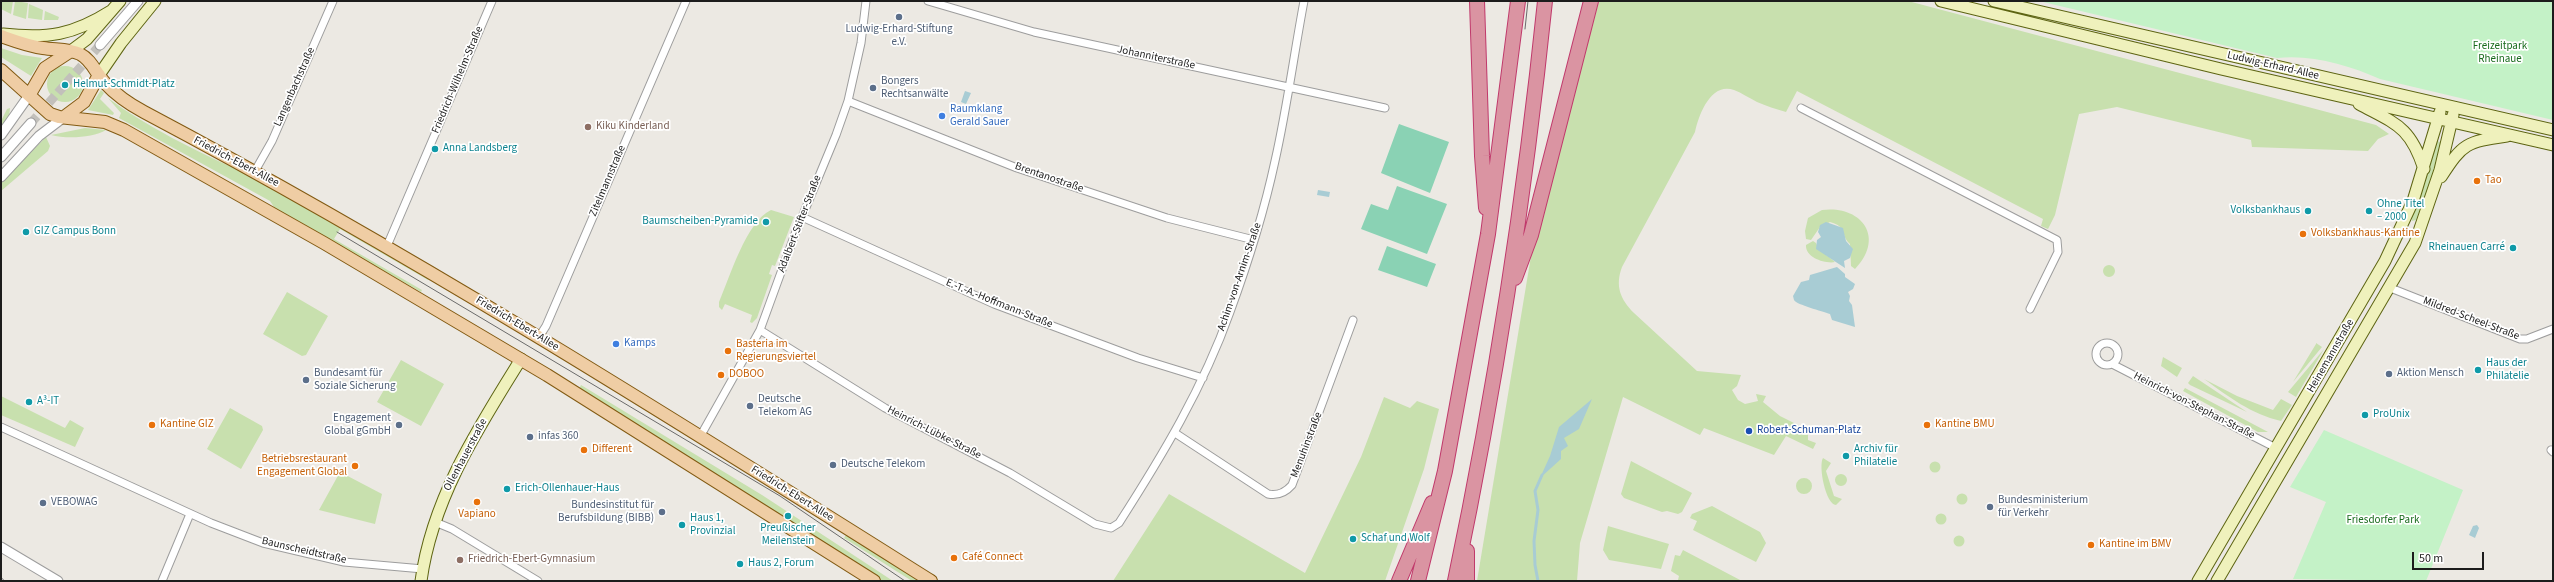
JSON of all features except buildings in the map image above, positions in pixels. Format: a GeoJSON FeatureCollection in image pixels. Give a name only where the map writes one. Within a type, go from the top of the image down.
{"type":"FeatureCollection","features":[{"type":"Feature","properties":{"kind":"highway"},"geometry":{"type":"LineString","coordinates":[[1477,1],[1482,156],[1488,234]]}},
{"type":"Feature","properties":{"kind":"highway"},"geometry":{"type":"LineString","coordinates":[[1418,581],[1445,471],[1488,234],[1518,1]]}},
{"type":"Feature","properties":{"kind":"highway"},"geometry":{"type":"LineString","coordinates":[[1455,581],[1468,517],[1505,306],[1535,95],[1545,1]]}},
{"type":"Feature","properties":{"kind":"highway"},"geometry":{"type":"LineString","coordinates":[[1505,306],[1531,235],[1591,1]]}},
{"type":"Feature","properties":{"kind":"highway"},"geometry":{"type":"LineString","coordinates":[[1399,581],[1445,471]]}},
{"type":"Feature","properties":{"kind":"highway"},"geometry":{"type":"LineString","coordinates":[[1467,581],[1468,517]]}},
{"type":"Feature","properties":{"kind":"main road"},"geometry":{"type":"LineString","coordinates":[[30,94],[45,68],[87,39],[120,1]]}},
{"type":"Feature","properties":{"kind":"main road"},"geometry":{"type":"LineString","coordinates":[[64,117],[84,102],[98,76],[121,43],[155,1]]}},
{"type":"Feature","properties":{"kind":"main road","name":"Ludwig-Erhard-Allee"},"geometry":{"type":"LineString","coordinates":[[1941,1],[2221,70],[2553,145]]}},
{"type":"Feature","properties":{"kind":"main road","name":"Ludwig-Erhard-Allee"},"geometry":{"type":"LineString","coordinates":[[1994,1],[2442,103],[2553,130]]}},
{"type":"Feature","properties":{"kind":"main road"},"geometry":{"type":"LineString","coordinates":[[1,35],[36,37],[64,34],[84,27],[111,11]]}},
{"type":"Feature","properties":{"kind":"main road"},"geometry":{"type":"LineString","coordinates":[[1,35],[32,46],[71,51],[89,61],[98,76]]}},
{"type":"Feature","properties":{"kind":"main road"},"geometry":{"type":"LineString","coordinates":[[1,70],[30,94],[45,111],[55,116],[105,122],[134,136],[324,243],[521,359],[643,434],[874,581]]}},
{"type":"Feature","properties":{"kind":"main road","name":"Friedrich-Ebert-Allee"},"geometry":{"type":"LineString","coordinates":[[98,76],[114,92],[132,105],[255,171],[387,246],[700,435],[931,581]]}},
{"type":"Feature","properties":{"kind":"main road","name":"Ludwig-Erhard-Allee"},"geometry":{"type":"LineString","coordinates":[[2348,98],[2399,126],[2408,134],[2418,151],[2424,169]]}},
{"type":"Feature","properties":{"kind":"main road","name":"Heinemannstraße"},"geometry":{"type":"LineString","coordinates":[[2198,581],[2375,280],[2407,215],[2424,169],[2442,103]]}},
{"type":"Feature","properties":{"kind":"main road","name":"Heinemannstraße"},"geometry":{"type":"LineString","coordinates":[[2217,581],[2415,243],[2434,188],[2455,107]]}},
{"type":"Feature","properties":{"kind":"main road"},"geometry":{"type":"LineString","coordinates":[[2434,188],[2458,152],[2464,146],[2477,141],[2513,136]]}},
{"type":"Feature","properties":{"kind":"main road"},"geometry":{"type":"LineString","coordinates":[[2375,280],[2388,287]]}},
{"type":"Feature","properties":{"kind":"main road","name":"Ollenhauerstraße"},"geometry":{"type":"LineString","coordinates":[[421,581],[435,522],[449,483],[521,359]]}},
{"type":"Feature","properties":{"kind":"main road"},"geometry":{"type":"LineString","coordinates":[[2276,448],[2290,456]]}},
{"type":"Feature","properties":{"kind":"street"},"geometry":{"type":"LineString","coordinates":[[100,45],[138,1]]}},
{"type":"Feature","properties":{"kind":"street","name":"Langenbachstraße"},"geometry":{"type":"LineString","coordinates":[[255,171],[272,141],[333,1]]}},
{"type":"Feature","properties":{"kind":"street","name":"Friedrich-Wilhelm-Straße"},"geometry":{"type":"LineString","coordinates":[[387,246],[492,1]]}},
{"type":"Feature","properties":{"kind":"street","name":"Zitelmannstraße"},"geometry":{"type":"LineString","coordinates":[[539,337],[686,1]]}},
{"type":"Feature","properties":{"kind":"street","name":"Adalbert-Stifter-Straße"},"geometry":{"type":"LineString","coordinates":[[700,435],[760,330],[802,217],[848,101],[861,43],[866,1]]}},
{"type":"Feature","properties":{"kind":"street","name":"Johanniterstraße"},"geometry":{"type":"LineString","coordinates":[[928,1],[1034,32],[1288,85],[1385,108]]}},
{"type":"Feature","properties":{"kind":"street","name":"Achim-von-Arnim-Straße"},"geometry":{"type":"LineString","coordinates":[[1111,528],[1119,523],[1175,433],[1203,378],[1230,313],[1254,240],[1275,162],[1304,1]]}},
{"type":"Feature","properties":{"kind":"street"},"geometry":{"type":"LineString","coordinates":[[1,135],[30,94]]}},
{"type":"Feature","properties":{"kind":"street","name":"Brentanostraße"},"geometry":{"type":"LineString","coordinates":[[848,101],[1018,168],[1167,218],[1254,240]]}},
{"type":"Feature","properties":{"kind":"street"},"geometry":{"type":"LineString","coordinates":[[1801,108],[2057,240],[2058,252],[2030,309]]}},
{"type":"Feature","properties":{"kind":"street"},"geometry":{"type":"LineString","coordinates":[[1,177],[39,136],[64,117]]}},
{"type":"Feature","properties":{"kind":"street"},"geometry":{"type":"LineString","coordinates":[[1,157],[30,123]]}},
{"type":"Feature","properties":{"kind":"street","name":"E.-T.-A.-Hoffmann-Straße"},"geometry":{"type":"LineString","coordinates":[[802,217],[994,304],[1131,355],[1203,378]]}},
{"type":"Feature","properties":{"kind":"street","name":"Mildred-Scheel-Straße"},"geometry":{"type":"LineString","coordinates":[[2388,287],[2520,339],[2527,339],[2553,328]]}},
{"type":"Feature","properties":{"kind":"street","name":"Menuhinstraße"},"geometry":{"type":"LineString","coordinates":[[1175,433],[1268,494],[1278,495],[1285,492],[1292,485],[1353,320]]}},
{"type":"Feature","properties":{"kind":"street","name":"Heinrich-Lübke-Straße"},"geometry":{"type":"LineString","coordinates":[[760,330],[885,408],[1010,473],[1095,524],[1111,528]]}},
{"type":"Feature","properties":{"kind":"street","name":"Heinrich-von-Stephan-Straße"},"geometry":{"type":"LineString","coordinates":[[2112,364],[2276,448]]}},
{"type":"Feature","properties":{"kind":"street","name":"Baunscheidtstraße"},"geometry":{"type":"LineString","coordinates":[[1,427],[190,514],[263,543],[300,553],[344,562],[423,569]]}},
{"type":"Feature","properties":{"kind":"street"},"geometry":{"type":"LineString","coordinates":[[162,581],[190,514]]}},
{"type":"Feature","properties":{"kind":"street"},"geometry":{"type":"LineString","coordinates":[[435,522],[452,529],[538,581]]}},
{"type":"Feature","properties":{"kind":"street"},"geometry":{"type":"LineString","coordinates":[[1,547],[58,581]]}},
{"type":"Feature","properties":{"kind":"green space"},"geometry":{"type":"Polygon","coordinates":[[[1,1],[13,1],[11,14],[1,9],[1,1]]]}},
{"type":"Feature","properties":{"kind":"green space"},"geometry":{"type":"Polygon","coordinates":[[[15,1],[28,3],[26,19],[13,15],[15,1]]]}},
{"type":"Feature","properties":{"kind":"green space"},"geometry":{"type":"Polygon","coordinates":[[[1599,1],[1908,1],[2376,125],[2389,134],[2378,139],[2368,151],[2252,147],[2251,140],[2117,107],[2079,114],[2055,215],[2048,229],[2041,226],[2043,219],[1797,91],[1786,112],[1760,103],[1734,90],[1726,89],[1719,91],[1707,101],[1695,132],[1622,267],[1619,280],[1620,292],[1629,308],[1697,371],[1741,375],[1737,386],[1732,390],[1738,400],[1745,404],[1758,401],[1756,394],[1766,396],[1763,402],[1780,416],[1804,428],[1808,433],[1808,440],[1816,443],[1813,449],[1786,436],[1774,455],[1704,428],[1700,435],[1623,397],[1580,543],[1577,581],[1477,581],[1531,256],[1599,1]]]}},
{"type":"Feature","properties":{"kind":"green space","name":"Freizeitpark Rheinaue"},"geometry":{"type":"Polygon","coordinates":[[[2039,1],[2553,1],[2553,120],[2380,79],[2343,65],[2316,59],[2290,57],[2277,58],[2039,1]]]}},
{"type":"Feature","properties":{"kind":"green space"},"geometry":{"type":"Polygon","coordinates":[[[29,4],[43,10],[42,20],[28,18],[29,4]]]}},
{"type":"Feature","properties":{"kind":"green space"},"geometry":{"type":"Polygon","coordinates":[[[45,11],[59,17],[58,20],[44,20],[45,11]]]}},
{"type":"Feature","properties":{"kind":"green space"},"geometry":{"type":"Polygon","coordinates":[[[1,48],[22,55],[42,58],[31,76],[1,57],[1,48]]]}},
{"type":"Feature","properties":{"kind":"green space"},"geometry":{"type":"Polygon","coordinates":[[[68,66],[78,71],[82,77],[82,91],[78,97],[72,101],[62,102],[52,97],[48,91],[47,81],[52,71],[58,67],[68,66]]]}},
{"type":"Feature","properties":{"kind":"green space"},"geometry":{"type":"Polygon","coordinates":[[[101,90],[104,93],[100,99],[114,113],[113,115],[88,110],[101,90]]]}},
{"type":"Feature","properties":{"kind":"green space"},"geometry":{"type":"Polygon","coordinates":[[[108,98],[155,128],[208,156],[241,171],[430,277],[428,280],[340,229],[334,239],[422,290],[421,292],[276,210],[270,201],[119,118],[121,113],[108,98]]]}},
{"type":"Feature","properties":{"kind":"green space"},"geometry":{"type":"Polygon","coordinates":[[[10,108],[9,117],[1,128],[1,121],[7,109],[10,108]]]}},
{"type":"Feature","properties":{"kind":"green space"},"geometry":{"type":"Polygon","coordinates":[[[1399,124],[1449,142],[1430,193],[1381,173],[1399,124]]]}},
{"type":"Feature","properties":{"kind":"green space"},"geometry":{"type":"Polygon","coordinates":[[[85,128],[106,130],[94,135],[79,137],[51,135],[85,128]]]}},
{"type":"Feature","properties":{"kind":"green space"},"geometry":{"type":"Polygon","coordinates":[[[46,137],[50,146],[48,151],[1,191],[1,182],[46,137]]]}},
{"type":"Feature","properties":{"kind":"green space"},"geometry":{"type":"Polygon","coordinates":[[[2437,141],[2441,142],[2429,187],[2416,220],[2412,221],[2412,217],[2437,141]]]}},
{"type":"Feature","properties":{"kind":"green space"},"geometry":{"type":"Polygon","coordinates":[[[1397,186],[1447,204],[1427,254],[1361,229],[1371,204],[1388,210],[1397,186]]]}},
{"type":"Feature","properties":{"kind":"green space"},"geometry":{"type":"Polygon","coordinates":[[[771,210],[794,217],[775,266],[772,265],[769,274],[772,275],[757,318],[752,323],[750,322],[752,315],[725,304],[722,310],[719,307],[719,302],[746,238],[762,216],[771,210]]]}},
{"type":"Feature","properties":{"kind":"green space"},"geometry":{"type":"Polygon","coordinates":[[[1822,210],[1836,210],[1848,213],[1858,218],[1865,226],[1868,235],[1868,246],[1864,257],[1855,269],[1851,266],[1850,244],[1847,241],[1842,229],[1836,224],[1830,222],[1820,227],[1811,240],[1806,239],[1805,231],[1808,218],[1822,210]]]}},
{"type":"Feature","properties":{"kind":"green space"},"geometry":{"type":"Polygon","coordinates":[[[1813,241],[1819,249],[1835,262],[1822,261],[1812,257],[1807,250],[1806,245],[1813,241]]]}},
{"type":"Feature","properties":{"kind":"green space"},"geometry":{"type":"Polygon","coordinates":[[[1387,246],[1436,264],[1427,287],[1378,270],[1387,246]]]}},
{"type":"Feature","properties":{"kind":"green space"},"geometry":{"type":"Polygon","coordinates":[[[2111,265],[2114,266],[2114,276],[2107,277],[2104,276],[2103,269],[2104,266],[2111,265]]]}},
{"type":"Feature","properties":{"kind":"green space"},"geometry":{"type":"Polygon","coordinates":[[[287,292],[328,316],[306,355],[302,356],[263,334],[287,292]]]}},
{"type":"Feature","properties":{"kind":"green space"},"geometry":{"type":"Polygon","coordinates":[[[2316,344],[2322,347],[2293,382],[2316,344]]]}},
{"type":"Feature","properties":{"kind":"green space"},"geometry":{"type":"Polygon","coordinates":[[[2324,349],[2296,397],[2288,392],[2324,349]]]}},
{"type":"Feature","properties":{"kind":"green space"},"geometry":{"type":"Polygon","coordinates":[[[2163,357],[2182,368],[2177,377],[2161,366],[2163,357]]]}},
{"type":"Feature","properties":{"kind":"green space"},"geometry":{"type":"Polygon","coordinates":[[[401,360],[444,384],[421,426],[377,402],[401,360]]]}},
{"type":"Feature","properties":{"kind":"green space"},"geometry":{"type":"Polygon","coordinates":[[[2193,376],[2247,412],[2190,385],[2188,383],[2193,376]]]}},
{"type":"Feature","properties":{"kind":"green space"},"geometry":{"type":"Polygon","coordinates":[[[2204,379],[2237,396],[2273,410],[2281,399],[2292,405],[2281,421],[2270,418],[2241,404],[2204,379]]]}},
{"type":"Feature","properties":{"kind":"green space"},"geometry":{"type":"Polygon","coordinates":[[[581,385],[762,495],[893,581],[882,581],[579,389],[581,385]]]}},
{"type":"Feature","properties":{"kind":"green space"},"geometry":{"type":"Polygon","coordinates":[[[2185,388],[2268,432],[2258,432],[2183,391],[2185,388]]]}},
{"type":"Feature","properties":{"kind":"green space"},"geometry":{"type":"Polygon","coordinates":[[[1,396],[65,428],[70,420],[84,428],[75,447],[1,415],[1,396]]]}},
{"type":"Feature","properties":{"kind":"green space"},"geometry":{"type":"Polygon","coordinates":[[[1384,397],[1410,408],[1417,401],[1439,409],[1424,469],[1385,581],[1113,581],[1169,494],[1305,573],[1361,457],[1384,397]]]}},
{"type":"Feature","properties":{"kind":"green space"},"geometry":{"type":"Polygon","coordinates":[[[230,408],[262,426],[263,430],[241,469],[207,449],[230,408]]]}},
{"type":"Feature","properties":{"kind":"green space","name":"Friesdorfer Park"},"geometry":{"type":"Polygon","coordinates":[[[2324,430],[2463,490],[2426,581],[2293,579],[2326,502],[2290,487],[2324,430]]]}},
{"type":"Feature","properties":{"kind":"green space"},"geometry":{"type":"Polygon","coordinates":[[[1823,458],[1831,463],[1826,471],[1834,496],[1842,499],[1836,505],[1832,503],[1826,492],[1822,476],[1823,458]]]}},
{"type":"Feature","properties":{"kind":"green space"},"geometry":{"type":"Polygon","coordinates":[[[1631,461],[1692,493],[1682,512],[1678,514],[1667,511],[1662,512],[1624,498],[1621,494],[1631,461]]]}},
{"type":"Feature","properties":{"kind":"green space"},"geometry":{"type":"Polygon","coordinates":[[[1935,461],[1939,463],[1941,467],[1939,471],[1935,473],[1931,471],[1929,467],[1931,463],[1935,461]]]}},
{"type":"Feature","properties":{"kind":"green space"},"geometry":{"type":"Polygon","coordinates":[[[340,472],[382,494],[375,524],[319,510],[340,472]]]}},
{"type":"Feature","properties":{"kind":"green space"},"geometry":{"type":"Polygon","coordinates":[[[1841,474],[1845,476],[1847,480],[1845,484],[1841,486],[1837,484],[1835,480],[1837,476],[1841,474]]]}},
{"type":"Feature","properties":{"kind":"green space"},"geometry":{"type":"Polygon","coordinates":[[[1804,478],[1811,483],[1812,486],[1807,493],[1804,494],[1797,489],[1796,486],[1801,479],[1804,478]]]}},
{"type":"Feature","properties":{"kind":"green space"},"geometry":{"type":"Polygon","coordinates":[[[1962,493],[1966,495],[1968,499],[1966,503],[1962,505],[1958,503],[1956,499],[1958,495],[1962,493]]]}},
{"type":"Feature","properties":{"kind":"green space"},"geometry":{"type":"Polygon","coordinates":[[[1712,506],[1760,532],[1766,543],[1756,562],[1693,530],[1697,521],[1690,518],[1692,514],[1712,506]]]}},
{"type":"Feature","properties":{"kind":"green space"},"geometry":{"type":"Polygon","coordinates":[[[1941,513],[1945,515],[1947,519],[1945,523],[1941,525],[1937,523],[1935,519],[1937,515],[1941,513]]]}},
{"type":"Feature","properties":{"kind":"green space"},"geometry":{"type":"Polygon","coordinates":[[[1608,526],[1669,544],[1661,569],[1609,560],[1603,550],[1608,526]]]}},
{"type":"Feature","properties":{"kind":"green space"},"geometry":{"type":"Polygon","coordinates":[[[846,535],[920,581],[912,581],[844,538],[846,535]]]}},
{"type":"Feature","properties":{"kind":"green space"},"geometry":{"type":"Polygon","coordinates":[[[1959,535],[1963,537],[1965,541],[1963,545],[1959,547],[1955,545],[1953,541],[1955,537],[1959,535]]]}},
{"type":"Feature","properties":{"kind":"green space"},"geometry":{"type":"Polygon","coordinates":[[[1683,550],[1742,581],[1678,580],[1679,576],[1671,571],[1675,555],[1680,556],[1683,550]]]}},
{"type":"Feature","properties":{"kind":"water"},"geometry":{"type":"Polygon","coordinates":[[[965,91],[971,93],[966,104],[961,102],[965,91]]]}},
{"type":"Feature","properties":{"kind":"water"},"geometry":{"type":"Polygon","coordinates":[[[1318,190],[1330,192],[1329,197],[1317,195],[1318,190]]]}},
{"type":"Feature","properties":{"kind":"water"},"geometry":{"type":"Polygon","coordinates":[[[1826,222],[1843,228],[1846,241],[1853,249],[1850,258],[1844,261],[1845,268],[1816,249],[1817,240],[1821,237],[1818,232],[1820,225],[1826,222]]]}},
{"type":"Feature","properties":{"kind":"water"},"geometry":{"type":"Polygon","coordinates":[[[1837,267],[1845,274],[1845,277],[1855,284],[1853,289],[1848,292],[1850,296],[1849,301],[1852,305],[1855,327],[1832,320],[1830,314],[1805,306],[1794,300],[1793,296],[1801,282],[1809,280],[1810,275],[1837,267]]]}},
{"type":"Feature","properties":{"kind":"water"},"geometry":{"type":"Polygon","coordinates":[[[1592,399],[1579,429],[1564,438],[1568,446],[1561,451],[1561,459],[1540,478],[1550,456],[1559,427],[1592,399]]]}},
{"type":"Feature","properties":{"kind":"water"},"geometry":{"type":"Polygon","coordinates":[[[2477,525],[2479,528],[2475,538],[2469,535],[2473,526],[2477,525]]]}},
{"type":"Feature","properties":{"kind":"waterway"},"geometry":{"type":"LineString","coordinates":[[1538,581],[1535,565],[1534,541],[1538,510],[1535,491],[1542,475]]}},
{"type":"Feature","properties":{"kind":"tunnel"},"geometry":{"type":"LineString","coordinates":[[31,123],[100,45]]}},
{"type":"Feature","properties":{"kind":"tram line"},"geometry":{"type":"LineString","coordinates":[[1525,29],[1528,1]]}},
{"type":"Feature","properties":{"kind":"tram line"},"geometry":{"type":"LineString","coordinates":[[337,232],[780,496],[905,581]]}},
{"type":"Feature","properties":{"kind":"place","name":"Ludwig-Erhard-Stiftung e.V."},"geometry":{"type":"Point","coordinates":[899,17]}},
{"type":"Feature","properties":{"kind":"place","name":"Helmut-Schmidt-Platz"},"geometry":{"type":"Point","coordinates":[65,85]}},
{"type":"Feature","properties":{"kind":"place","name":"Bongers Rechtsanwälte"},"geometry":{"type":"Point","coordinates":[873,88]}},
{"type":"Feature","properties":{"kind":"place","name":"Raumklang Gerald Sauer"},"geometry":{"type":"Point","coordinates":[942,116]}},
{"type":"Feature","properties":{"kind":"place","name":"Kiku Kinderland"},"geometry":{"type":"Point","coordinates":[588,127]}},
{"type":"Feature","properties":{"kind":"place","name":"Anna Landsberg"},"geometry":{"type":"Point","coordinates":[435,149]}},
{"type":"Feature","properties":{"kind":"place","name":"Tao"},"geometry":{"type":"Point","coordinates":[2477,181]}},
{"type":"Feature","properties":{"kind":"place","name":"Volksbankhaus"},"geometry":{"type":"Point","coordinates":[2308,211]}},
{"type":"Feature","properties":{"kind":"place","name":"Ohne Titel – 2000"},"geometry":{"type":"Point","coordinates":[2369,211]}},
{"type":"Feature","properties":{"kind":"place","name":"Baumscheiben-Pyramide"},"geometry":{"type":"Point","coordinates":[766,222]}},
{"type":"Feature","properties":{"kind":"place","name":"GIZ Campus Bonn"},"geometry":{"type":"Point","coordinates":[26,232]}},
{"type":"Feature","properties":{"kind":"place","name":"Volksbankhaus-Kantine"},"geometry":{"type":"Point","coordinates":[2303,234]}},
{"type":"Feature","properties":{"kind":"place","name":"Rheinauen Carré"},"geometry":{"type":"Point","coordinates":[2513,248]}},
{"type":"Feature","properties":{"kind":"place","name":"Kamps"},"geometry":{"type":"Point","coordinates":[616,344]}},
{"type":"Feature","properties":{"kind":"place","name":"Basteria im Regierungsviertel"},"geometry":{"type":"Point","coordinates":[728,351]}},
{"type":"Feature","properties":{"kind":"place","name":"Haus der Philatelie"},"geometry":{"type":"Point","coordinates":[2478,370]}},
{"type":"Feature","properties":{"kind":"place","name":"Aktion Mensch"},"geometry":{"type":"Point","coordinates":[2389,374]}},
{"type":"Feature","properties":{"kind":"place","name":"DOBOO"},"geometry":{"type":"Point","coordinates":[721,375]}},
{"type":"Feature","properties":{"kind":"place","name":"Bundesamt für Soziale Sicherung"},"geometry":{"type":"Point","coordinates":[306,380]}},
{"type":"Feature","properties":{"kind":"place","name":"A³-IT"},"geometry":{"type":"Point","coordinates":[29,402]}},
{"type":"Feature","properties":{"kind":"place","name":"Deutsche Telekom AG"},"geometry":{"type":"Point","coordinates":[750,406]}},
{"type":"Feature","properties":{"kind":"place","name":"ProUnix"},"geometry":{"type":"Point","coordinates":[2365,415]}},
{"type":"Feature","properties":{"kind":"place","name":"Kantine GIZ"},"geometry":{"type":"Point","coordinates":[152,425]}},
{"type":"Feature","properties":{"kind":"place","name":"Engagement Global gGmbH"},"geometry":{"type":"Point","coordinates":[399,425]}},
{"type":"Feature","properties":{"kind":"place","name":"Kantine BMU"},"geometry":{"type":"Point","coordinates":[1927,425]}},
{"type":"Feature","properties":{"kind":"place","name":"Robert-Schuman-Platz"},"geometry":{"type":"Point","coordinates":[1749,431]}},
{"type":"Feature","properties":{"kind":"place","name":"infas 360"},"geometry":{"type":"Point","coordinates":[530,437]}},
{"type":"Feature","properties":{"kind":"place","name":"Different"},"geometry":{"type":"Point","coordinates":[584,450]}},
{"type":"Feature","properties":{"kind":"place","name":"Archiv für Philatelie"},"geometry":{"type":"Point","coordinates":[1846,456]}},
{"type":"Feature","properties":{"kind":"place","name":"Deutsche Telekom"},"geometry":{"type":"Point","coordinates":[833,465]}},
{"type":"Feature","properties":{"kind":"place","name":"Betriebsrestaurant Engagement Global"},"geometry":{"type":"Point","coordinates":[355,466]}},
{"type":"Feature","properties":{"kind":"place","name":"Erich-Ollenhauer-Haus"},"geometry":{"type":"Point","coordinates":[507,489]}},
{"type":"Feature","properties":{"kind":"place","name":"Vapiano"},"geometry":{"type":"Point","coordinates":[477,502]}},
{"type":"Feature","properties":{"kind":"place","name":"VEBOWAG"},"geometry":{"type":"Point","coordinates":[43,503]}},
{"type":"Feature","properties":{"kind":"place","name":"Bundesministerium für Verkehr"},"geometry":{"type":"Point","coordinates":[1990,507]}},
{"type":"Feature","properties":{"kind":"place","name":"Bundesinstitut für Berufsbildung (BIBB)"},"geometry":{"type":"Point","coordinates":[662,512]}},
{"type":"Feature","properties":{"kind":"place","name":"Preußischer Meilenstein"},"geometry":{"type":"Point","coordinates":[788,516]}},
{"type":"Feature","properties":{"kind":"place","name":"Haus 1, Provinzial"},"geometry":{"type":"Point","coordinates":[682,525]}},
{"type":"Feature","properties":{"kind":"place","name":"Schaf und Wolf"},"geometry":{"type":"Point","coordinates":[1353,539]}},
{"type":"Feature","properties":{"kind":"place","name":"Kantine im BMV"},"geometry":{"type":"Point","coordinates":[2091,545]}},
{"type":"Feature","properties":{"kind":"place","name":"Café Connect"},"geometry":{"type":"Point","coordinates":[954,558]}},
{"type":"Feature","properties":{"kind":"place","name":"Friedrich-Ebert-Gymnasium"},"geometry":{"type":"Point","coordinates":[460,560]}},
{"type":"Feature","properties":{"kind":"place","name":"Haus 2, Forum"},"geometry":{"type":"Point","coordinates":[740,564]}}]}
